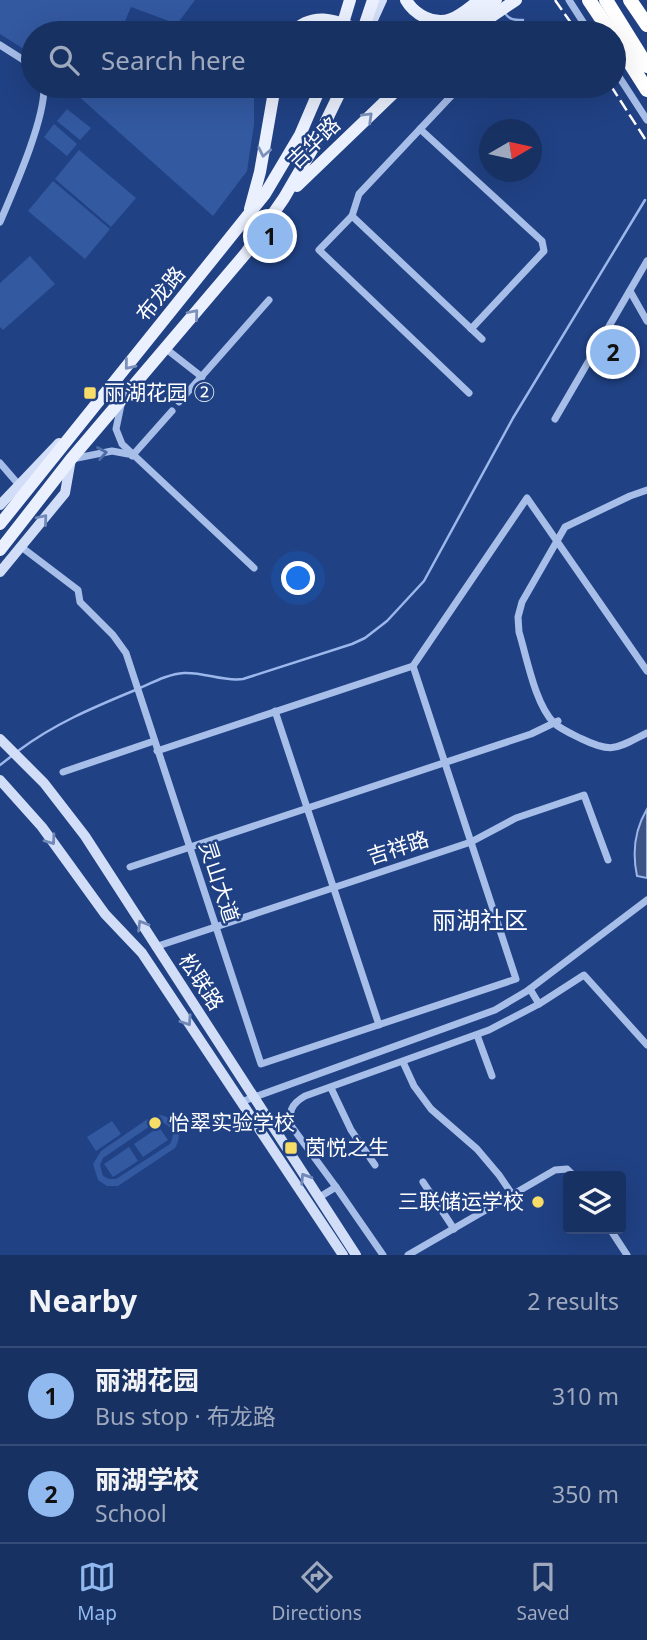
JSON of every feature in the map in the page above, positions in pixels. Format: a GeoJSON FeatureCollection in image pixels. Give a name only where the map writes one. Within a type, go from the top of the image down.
{"type":"FeatureCollection","features":[{"type":"Feature","properties":{"kind":"highway"},"geometry":{"type":"LineString","coordinates":[[589,0],[603,21]]}},
{"type":"Feature","properties":{"kind":"highway"},"geometry":{"type":"LineString","coordinates":[[606,0],[619,21]]}},
{"type":"Feature","properties":{"kind":"highway"},"geometry":{"type":"LineString","coordinates":[[630,0],[647,26]]}},
{"type":"Feature","properties":{"kind":"highway"},"geometry":{"type":"LineString","coordinates":[[626,32],[647,66]]}},
{"type":"Feature","properties":{"kind":"highway"},"geometry":{"type":"LineString","coordinates":[[626,57],[647,90]]}},
{"type":"Feature","properties":{"kind":"main road"},"geometry":{"type":"LineString","coordinates":[[405,0],[421,17],[441,20],[516,0]]}},
{"type":"Feature","properties":{"kind":"main road"},"geometry":{"type":"LineString","coordinates":[[464,21],[496,0]]}},
{"type":"Feature","properties":{"kind":"main road"},"geometry":{"type":"LineString","coordinates":[[344,21],[349,3]]}},
{"type":"Feature","properties":{"kind":"main road"},"geometry":{"type":"LineString","coordinates":[[370,21],[376,4]]}},
{"type":"Feature","properties":{"kind":"main road"},"geometry":{"type":"LineString","coordinates":[[310,21],[334,21]]}},
{"type":"Feature","properties":{"kind":"main road","name":"吉华路"},"geometry":{"type":"LineString","coordinates":[[248,216],[260,172],[273,98]]}},
{"type":"Feature","properties":{"kind":"main road","name":"布龙路"},"geometry":{"type":"LineString","coordinates":[[0,524],[5,508],[104,396],[248,216],[285,162],[316,98]]}},
{"type":"Feature","properties":{"kind":"main road"},"geometry":{"type":"LineString","coordinates":[[284,198],[313,148],[337,98]]}},
{"type":"Feature","properties":{"kind":"main road","name":"吉华路"},"geometry":{"type":"LineString","coordinates":[[284,198],[388,98]]}},
{"type":"Feature","properties":{"kind":"main road","name":"布龙路"},"geometry":{"type":"LineString","coordinates":[[0,550],[71,459],[246,253],[284,198]]}},
{"type":"Feature","properties":{"kind":"street"},"geometry":{"type":"LineString","coordinates":[[569,0],[582,21]]}},
{"type":"Feature","properties":{"kind":"street"},"geometry":{"type":"LineString","coordinates":[[0,44],[21,58]]}},
{"type":"Feature","properties":{"kind":"street"},"geometry":{"type":"LineString","coordinates":[[626,83],[647,71]]}},
{"type":"Feature","properties":{"kind":"street"},"geometry":{"type":"LineString","coordinates":[[626,87],[647,120]]}},
{"type":"Feature","properties":{"kind":"street"},"geometry":{"type":"LineString","coordinates":[[0,222],[33,136],[44,98]]}},
{"type":"Feature","properties":{"kind":"street"},"geometry":{"type":"LineString","coordinates":[[449,98],[359,194],[352,216],[318,250],[469,393]]}},
{"type":"Feature","properties":{"kind":"street"},"geometry":{"type":"LineString","coordinates":[[420,129],[542,241],[544,251],[471,329]]}},
{"type":"Feature","properties":{"kind":"street"},"geometry":{"type":"LineString","coordinates":[[352,216],[482,339]]}},
{"type":"Feature","properties":{"kind":"street"},"geometry":{"type":"LineString","coordinates":[[555,419],[647,261]]}},
{"type":"Feature","properties":{"kind":"street"},"geometry":{"type":"LineString","coordinates":[[630,291],[647,321]]}},
{"type":"Feature","properties":{"kind":"street"},"geometry":{"type":"LineString","coordinates":[[179,402],[270,300]]}},
{"type":"Feature","properties":{"kind":"street"},"geometry":{"type":"LineString","coordinates":[[165,348],[202,377]]}},
{"type":"Feature","properties":{"kind":"street"},"geometry":{"type":"LineString","coordinates":[[5,508],[19,485],[104,396]]}},
{"type":"Feature","properties":{"kind":"street"},"geometry":{"type":"LineString","coordinates":[[122,401],[117,433],[122,444],[254,568]]}},
{"type":"Feature","properties":{"kind":"street"},"geometry":{"type":"LineString","coordinates":[[132,456],[172,411]]}},
{"type":"Feature","properties":{"kind":"street"},"geometry":{"type":"LineString","coordinates":[[0,572],[65,494],[71,459],[112,451],[132,456]]}},
{"type":"Feature","properties":{"kind":"street"},"geometry":{"type":"LineString","coordinates":[[0,463],[19,485]]}},
{"type":"Feature","properties":{"kind":"street"},"geometry":{"type":"LineString","coordinates":[[647,490],[565,527],[523,602],[518,622],[542,705],[556,722],[569,733],[606,749],[615,748],[647,733]]}},
{"type":"Feature","properties":{"kind":"street"},"geometry":{"type":"LineString","coordinates":[[157,751],[413,666],[527,498],[647,671]]}},
{"type":"Feature","properties":{"kind":"street","name":"灵山大道"},"geometry":{"type":"LineString","coordinates":[[20,546],[78,590],[80,602],[113,635],[126,653],[261,1064],[379,1025]]}},
{"type":"Feature","properties":{"kind":"street"},"geometry":{"type":"LineString","coordinates":[[275,711],[379,1025],[516,979],[413,666]]}},
{"type":"Feature","properties":{"kind":"street"},"geometry":{"type":"LineString","coordinates":[[130,867],[531,734],[556,722]]}},
{"type":"Feature","properties":{"kind":"street","name":"松联路"},"geometry":{"type":"LineString","coordinates":[[2,741],[58,800],[85,836],[356,1255]]}},
{"type":"Feature","properties":{"kind":"street"},"geometry":{"type":"LineString","coordinates":[[63,772],[154,741]]}},
{"type":"Feature","properties":{"kind":"street","name":"松联路"},"geometry":{"type":"LineString","coordinates":[[4,784],[41,827],[105,914],[142,953],[343,1255]]}},
{"type":"Feature","properties":{"kind":"street","name":"吉祥路"},"geometry":{"type":"LineString","coordinates":[[155,947],[471,842],[516,818],[584,795],[608,860]]}},
{"type":"Feature","properties":{"kind":"street"},"geometry":{"type":"LineString","coordinates":[[241,1102],[495,1010],[530,989],[647,900]]}},
{"type":"Feature","properties":{"kind":"street"},"geometry":{"type":"LineString","coordinates":[[383,1255],[292,1127],[290,1117],[295,1102],[304,1096],[477,1035],[539,1004],[584,975],[647,1045]]}},
{"type":"Feature","properties":{"kind":"street"},"geometry":{"type":"LineString","coordinates":[[530,989],[539,1004]]}},
{"type":"Feature","properties":{"kind":"street"},"geometry":{"type":"LineString","coordinates":[[477,1035],[492,1076]]}},
{"type":"Feature","properties":{"kind":"street"},"geometry":{"type":"LineString","coordinates":[[403,1062],[414,1086],[431,1108],[477,1149],[512,1195]]}},
{"type":"Feature","properties":{"kind":"street"},"geometry":{"type":"LineString","coordinates":[[331,1088],[351,1130],[375,1165]]}},
{"type":"Feature","properties":{"kind":"street"},"geometry":{"type":"LineString","coordinates":[[408,1255],[555,1170],[569,1171]]}},
{"type":"Feature","properties":{"kind":"street"},"geometry":{"type":"LineString","coordinates":[[423,1182],[454,1228]]}},
{"type":"Feature","properties":{"kind":"street"},"geometry":{"type":"LineString","coordinates":[[318,1198],[336,1187]]}},
{"type":"Feature","properties":{"kind":"street"},"geometry":{"type":"LineString","coordinates":[[613,1234],[627,1255]]}},
{"type":"Feature","properties":{"kind":"shaded area"},"geometry":{"type":"Polygon","coordinates":[[[0,0],[195,0],[179,21],[169,21],[131,7],[125,21],[21,21],[21,47],[0,34],[0,0]]]}},
{"type":"Feature","properties":{"kind":"shaded area"},"geometry":{"type":"Polygon","coordinates":[[[80,98],[254,98],[254,124],[247,171],[213,216],[80,98]]]}},
{"type":"Feature","properties":{"kind":"shaded area"},"geometry":{"type":"Polygon","coordinates":[[[67,109],[91,128],[80,140],[57,121],[67,109]]]}},
{"type":"Feature","properties":{"kind":"shaded area"},"geometry":{"type":"Polygon","coordinates":[[[54,124],[77,144],[67,156],[44,137],[54,124]]]}},
{"type":"Feature","properties":{"kind":"shaded area"},"geometry":{"type":"Polygon","coordinates":[[[79,150],[136,198],[111,227],[55,179],[79,150]]]}},
{"type":"Feature","properties":{"kind":"shaded area"},"geometry":{"type":"Polygon","coordinates":[[[53,181],[110,229],[85,259],[28,211],[53,181]]]}},
{"type":"Feature","properties":{"kind":"shaded area"},"geometry":{"type":"Polygon","coordinates":[[[30,256],[55,284],[3,330],[0,327],[0,283],[30,256]]]}},
{"type":"Feature","properties":{"kind":"shaded area"},"geometry":{"type":"Polygon","coordinates":[[[647,809],[647,878],[637,876],[635,858],[637,833],[647,809]]]}},
{"type":"Feature","properties":{"kind":"shaded area"},"geometry":{"type":"Polygon","coordinates":[[[160,1115],[175,1123],[179,1137],[175,1148],[118,1186],[107,1186],[98,1180],[93,1164],[101,1151],[149,1118],[160,1115]],[[164,1123],[153,1124],[103,1158],[100,1165],[103,1176],[116,1179],[170,1144],[172,1133],[170,1127],[164,1123]]]}},
{"type":"Feature","properties":{"kind":"shaded area"},"geometry":{"type":"Polygon","coordinates":[[[112,1121],[121,1134],[96,1151],[87,1137],[112,1121]]]}},
{"type":"Feature","properties":{"kind":"shaded area"},"geometry":{"type":"Polygon","coordinates":[[[159,1127],[168,1140],[143,1157],[134,1144],[159,1127]]]}},
{"type":"Feature","properties":{"kind":"shaded area"},"geometry":{"type":"Polygon","coordinates":[[[129,1147],[138,1161],[113,1177],[104,1164],[129,1147]]]}},
{"type":"Feature","properties":{"kind":"waterway"},"geometry":{"type":"LineString","coordinates":[[505,13],[515,20],[523,20]]}},
{"type":"Feature","properties":{"kind":"waterway"},"geometry":{"type":"LineString","coordinates":[[18,751],[74,717],[165,677],[192,673],[243,679],[352,644],[365,638],[387,621],[424,581],[513,418],[645,200]]}},
{"type":"Feature","properties":{"kind":"waterway"},"geometry":{"type":"LineString","coordinates":[[0,765],[13,755]]}},
{"type":"Feature","properties":{"kind":"railway"},"geometry":{"type":"LineString","coordinates":[[555,0],[570,21]]}},
{"type":"Feature","properties":{"kind":"railway"},"geometry":{"type":"LineString","coordinates":[[619,98],[647,142]]}},
{"type":"Feature","properties":{"kind":"place","name":"丽湖花园"},"geometry":{"type":"Point","coordinates":[270,236]}},
{"type":"Feature","properties":{"kind":"place","name":"丽湖学校"},"geometry":{"type":"Point","coordinates":[613,352]}},
{"type":"Feature","properties":{"kind":"place","name":"丽湖花园 ②"},"geometry":{"type":"Point","coordinates":[90,393]}},
{"type":"Feature","properties":{"kind":"place","name":"怡翠实验学校"},"geometry":{"type":"Point","coordinates":[155,1123]}},
{"type":"Feature","properties":{"kind":"place","name":"茵悦之生"},"geometry":{"type":"Point","coordinates":[291,1148]}},
{"type":"Feature","properties":{"kind":"place","name":"三联储运学校"},"geometry":{"type":"Point","coordinates":[538,1202]}},
{"type":"Feature","properties":{"kind":"district","name":"丽湖社区"},"geometry":{"type":"Point","coordinates":[480,921]}}]}
